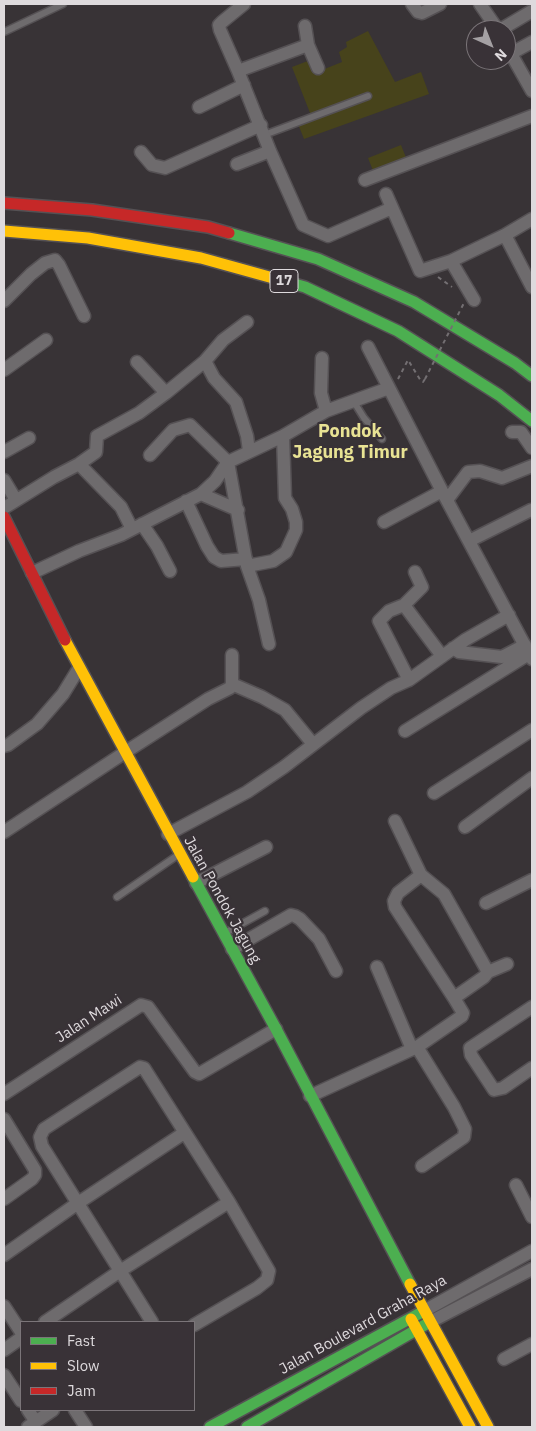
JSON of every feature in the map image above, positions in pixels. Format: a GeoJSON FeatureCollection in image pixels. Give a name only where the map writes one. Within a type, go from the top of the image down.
{"type":"FeatureCollection","features":[{"type":"Feature","properties":{"kind":"main road","name":"17"},"geometry":{"type":"LineString","coordinates":[[4,203],[92,210],[208,227],[318,259],[414,302],[515,363],[532,376]]}},
{"type":"Feature","properties":{"kind":"main road","name":"17"},"geometry":{"type":"LineString","coordinates":[[4,231],[88,238],[201,258],[305,287],[398,331],[499,395],[532,420]]}},
{"type":"Feature","properties":{"kind":"main road","name":"Jalan Pondok Jagung"},"geometry":{"type":"LineString","coordinates":[[4,517],[79,668],[124,753],[276,1029],[416,1297],[488,1427]]}},
{"type":"Feature","properties":{"kind":"main road"},"geometry":{"type":"LineString","coordinates":[[416,1297],[411,1318],[470,1427]]}},
{"type":"Feature","properties":{"kind":"main road","name":"Jalan Boulevard Graha Raya"},"geometry":{"type":"LineString","coordinates":[[210,1427],[411,1318],[427,1316]]}},
{"type":"Feature","properties":{"kind":"main road","name":"Jalan Boulevard Graha Raya"},"geometry":{"type":"LineString","coordinates":[[247,1427],[417,1330],[427,1316]]}},
{"type":"Feature","properties":{"kind":"street"},"geometry":{"type":"LineString","coordinates":[[244,4],[219,25],[270,151],[303,225],[328,236],[392,208]]}},
{"type":"Feature","properties":{"kind":"street"},"geometry":{"type":"LineString","coordinates":[[412,4],[418,12],[422,13],[440,4]]}},
{"type":"Feature","properties":{"kind":"street"},"geometry":{"type":"LineString","coordinates":[[480,4],[492,20]]}},
{"type":"Feature","properties":{"kind":"street"},"geometry":{"type":"LineString","coordinates":[[516,20],[532,11]]}},
{"type":"Feature","properties":{"kind":"street"},"geometry":{"type":"LineString","coordinates":[[304,26],[308,46],[318,68]]}},
{"type":"Feature","properties":{"kind":"street"},"geometry":{"type":"LineString","coordinates":[[516,47],[532,42]]}},
{"type":"Feature","properties":{"kind":"street"},"geometry":{"type":"LineString","coordinates":[[238,71],[308,46]]}},
{"type":"Feature","properties":{"kind":"street"},"geometry":{"type":"LineString","coordinates":[[516,64],[532,91]]}},
{"type":"Feature","properties":{"kind":"street"},"geometry":{"type":"LineString","coordinates":[[199,107],[244,85]]}},
{"type":"Feature","properties":{"kind":"street"},"geometry":{"type":"LineString","coordinates":[[365,180],[532,116]]}},
{"type":"Feature","properties":{"kind":"street"},"geometry":{"type":"LineString","coordinates":[[141,152],[152,165],[165,168],[262,130]]}},
{"type":"Feature","properties":{"kind":"street"},"geometry":{"type":"LineString","coordinates":[[238,164],[270,151]]}},
{"type":"Feature","properties":{"kind":"street"},"geometry":{"type":"LineString","coordinates":[[386,194],[420,272],[505,235],[532,219]]}},
{"type":"Feature","properties":{"kind":"street"},"geometry":{"type":"LineString","coordinates":[[505,235],[532,287]]}},
{"type":"Feature","properties":{"kind":"street"},"geometry":{"type":"LineString","coordinates":[[4,300],[31,274],[52,260],[59,264],[84,316]]}},
{"type":"Feature","properties":{"kind":"street"},"geometry":{"type":"LineString","coordinates":[[451,260],[468,299]]}},
{"type":"Feature","properties":{"kind":"street"},"geometry":{"type":"LineString","coordinates":[[4,508],[96,452],[97,436],[139,413],[166,393],[205,361],[223,340],[247,322]]}},
{"type":"Feature","properties":{"kind":"street"},"geometry":{"type":"LineString","coordinates":[[4,370],[46,340]]}},
{"type":"Feature","properties":{"kind":"street"},"geometry":{"type":"LineString","coordinates":[[368,347],[528,653]]}},
{"type":"Feature","properties":{"kind":"street"},"geometry":{"type":"LineString","coordinates":[[322,358],[321,393],[326,410]]}},
{"type":"Feature","properties":{"kind":"street"},"geometry":{"type":"LineString","coordinates":[[205,361],[214,378],[236,402],[247,436],[249,451]]}},
{"type":"Feature","properties":{"kind":"street"},"geometry":{"type":"LineString","coordinates":[[137,362],[166,393]]}},
{"type":"Feature","properties":{"kind":"street"},"geometry":{"type":"LineString","coordinates":[[32,573],[137,527],[201,494],[215,481],[228,462],[283,436],[326,410],[354,402],[389,388]]}},
{"type":"Feature","properties":{"kind":"street"},"geometry":{"type":"LineString","coordinates":[[150,455],[173,430],[190,425],[228,462],[247,562],[259,600],[268,644]]}},
{"type":"Feature","properties":{"kind":"street"},"geometry":{"type":"LineString","coordinates":[[512,432],[521,432],[532,448]]}},
{"type":"Feature","properties":{"kind":"street"},"geometry":{"type":"LineString","coordinates":[[186,501],[214,557],[222,561],[274,561],[286,552],[296,530],[296,522],[292,510],[285,498],[283,436]]}},
{"type":"Feature","properties":{"kind":"street"},"geometry":{"type":"LineString","coordinates":[[4,452],[29,438]]}},
{"type":"Feature","properties":{"kind":"street"},"geometry":{"type":"LineString","coordinates":[[79,464],[156,546],[170,571]]}},
{"type":"Feature","properties":{"kind":"street"},"geometry":{"type":"LineString","coordinates":[[384,522],[444,495],[468,472],[480,471],[502,478],[532,466]]}},
{"type":"Feature","properties":{"kind":"street"},"geometry":{"type":"LineString","coordinates":[[4,480],[16,500]]}},
{"type":"Feature","properties":{"kind":"street"},"geometry":{"type":"LineString","coordinates":[[201,494],[238,510]]}},
{"type":"Feature","properties":{"kind":"street"},"geometry":{"type":"LineString","coordinates":[[469,541],[531,510]]}},
{"type":"Feature","properties":{"kind":"street"},"geometry":{"type":"LineString","coordinates":[[409,680],[379,621],[389,611],[404,605],[423,586],[415,572]]}},
{"type":"Feature","properties":{"kind":"street"},"geometry":{"type":"LineString","coordinates":[[404,605],[442,656]]}},
{"type":"Feature","properties":{"kind":"street"},"geometry":{"type":"LineString","coordinates":[[168,834],[247,792],[284,767],[361,708],[391,688],[409,680],[453,648],[509,615]]}},
{"type":"Feature","properties":{"kind":"street"},"geometry":{"type":"LineString","coordinates":[[453,648],[459,652],[502,657],[528,653]]}},
{"type":"Feature","properties":{"kind":"street"},"geometry":{"type":"LineString","coordinates":[[405,731],[528,653]]}},
{"type":"Feature","properties":{"kind":"street"},"geometry":{"type":"LineString","coordinates":[[4,832],[124,753],[230,688],[232,684],[232,655]]}},
{"type":"Feature","properties":{"kind":"street"},"geometry":{"type":"LineString","coordinates":[[4,746],[37,724],[63,694],[79,668]]}},
{"type":"Feature","properties":{"kind":"street"},"geometry":{"type":"LineString","coordinates":[[232,684],[262,697],[285,710],[313,744]]}},
{"type":"Feature","properties":{"kind":"street"},"geometry":{"type":"LineString","coordinates":[[434,793],[532,730]]}},
{"type":"Feature","properties":{"kind":"street"},"geometry":{"type":"LineString","coordinates":[[465,827],[532,778]]}},
{"type":"Feature","properties":{"kind":"street"},"geometry":{"type":"LineString","coordinates":[[395,821],[421,875],[444,894],[488,972]]}},
{"type":"Feature","properties":{"kind":"street"},"geometry":{"type":"LineString","coordinates":[[196,883],[266,847]]}},
{"type":"Feature","properties":{"kind":"street"},"geometry":{"type":"LineString","coordinates":[[310,1096],[414,1048],[461,1018],[463,1013],[395,906],[394,901],[398,892],[421,875]]}},
{"type":"Feature","properties":{"kind":"street"},"geometry":{"type":"LineString","coordinates":[[486,903],[532,880]]}},
{"type":"Feature","properties":{"kind":"street"},"geometry":{"type":"LineString","coordinates":[[232,949],[291,916],[295,916],[319,939],[336,971]]}},
{"type":"Feature","properties":{"kind":"street"},"geometry":{"type":"LineString","coordinates":[[454,998],[484,977],[488,972],[507,964]]}},
{"type":"Feature","properties":{"kind":"street"},"geometry":{"type":"LineString","coordinates":[[377,967],[414,1048],[454,1107],[465,1129],[464,1137],[422,1166]]}},
{"type":"Feature","properties":{"kind":"street","name":"Jalan Mawi"},"geometry":{"type":"LineString","coordinates":[[4,1094],[141,1005],[148,1007],[195,1072],[199,1074],[276,1029]]}},
{"type":"Feature","properties":{"kind":"street"},"geometry":{"type":"LineString","coordinates":[[532,1007],[470,1048],[471,1055],[494,1090],[503,1088],[532,1068]]}},
{"type":"Feature","properties":{"kind":"street"},"geometry":{"type":"LineString","coordinates":[[151,1321],[42,1146],[40,1136],[44,1129],[140,1068],[144,1068],[269,1271],[269,1276],[265,1282],[257,1288],[195,1324]]}},
{"type":"Feature","properties":{"kind":"street"},"geometry":{"type":"LineString","coordinates":[[4,1119],[34,1170],[35,1175],[32,1180],[4,1199]]}},
{"type":"Feature","properties":{"kind":"street"},"geometry":{"type":"LineString","coordinates":[[4,1255],[184,1133]]}},
{"type":"Feature","properties":{"kind":"street"},"geometry":{"type":"LineString","coordinates":[[516,1185],[532,1217]]}},
{"type":"Feature","properties":{"kind":"street"},"geometry":{"type":"LineString","coordinates":[[53,1320],[120,1271],[228,1202]]}},
{"type":"Feature","properties":{"kind":"street","name":"Jalan Boulevard Graha Raya"},"geometry":{"type":"LineString","coordinates":[[427,1316],[532,1252]]}},
{"type":"Feature","properties":{"kind":"street","name":"Jalan Boulevard Graha Raya"},"geometry":{"type":"LineString","coordinates":[[427,1316],[532,1269]]}},
{"type":"Feature","properties":{"kind":"street"},"geometry":{"type":"LineString","coordinates":[[4,1306],[20,1330]]}},
{"type":"Feature","properties":{"kind":"street"},"geometry":{"type":"LineString","coordinates":[[4,1350],[20,1339]]}},
{"type":"Feature","properties":{"kind":"street"},"geometry":{"type":"LineString","coordinates":[[504,1359],[531,1348]]}},
{"type":"Feature","properties":{"kind":"street"},"geometry":{"type":"LineString","coordinates":[[4,1375],[20,1399]]}},
{"type":"Feature","properties":{"kind":"street"},"geometry":{"type":"LineString","coordinates":[[28,1411],[32,1425],[52,1411]]}},
{"type":"Feature","properties":{"kind":"street"},"geometry":{"type":"LineString","coordinates":[[76,1411],[86,1427]]}},
{"type":"Feature","properties":{"kind":"lane"},"geometry":{"type":"LineString","coordinates":[[4,32],[63,4]]}},
{"type":"Feature","properties":{"kind":"lane"},"geometry":{"type":"LineString","coordinates":[[262,130],[368,96]]}},
{"type":"Feature","properties":{"kind":"lane"},"geometry":{"type":"LineString","coordinates":[[354,402],[364,418],[382,439]]}},
{"type":"Feature","properties":{"kind":"lane"},"geometry":{"type":"LineString","coordinates":[[117,896],[180,854]]}},
{"type":"Feature","properties":{"kind":"lane"},"geometry":{"type":"LineString","coordinates":[[224,934],[265,911]]}},
{"type":"Feature","properties":{"kind":"path"},"geometry":{"type":"LineString","coordinates":[[434,274],[454,289]]}},
{"type":"Feature","properties":{"kind":"path"},"geometry":{"type":"LineString","coordinates":[[400,377],[408,360],[423,382],[468,299]]}},
{"type":"Feature","properties":{"kind":"shaded area"},"geometry":{"type":"Polygon","coordinates":[[[368,31],[395,82],[421,72],[429,94],[304,139],[298,124],[312,118],[292,67],[313,59],[317,72],[342,62],[339,52],[347,47],[346,42],[368,31]]]}},
{"type":"Feature","properties":{"kind":"shaded area"},"geometry":{"type":"Polygon","coordinates":[[[401,145],[407,160],[374,173],[368,158],[401,145]]]}},
{"type":"Feature","properties":{"kind":"traffic: fast"},"geometry":{"type":"LineString","coordinates":[[229,233],[318,259],[414,302],[515,363],[532,376]]}},
{"type":"Feature","properties":{"kind":"traffic: fast"},"geometry":{"type":"LineString","coordinates":[[273,278],[305,287],[398,331],[499,395],[532,421]]}},
{"type":"Feature","properties":{"kind":"traffic: fast"},"geometry":{"type":"LineString","coordinates":[[193,877],[276,1029],[410,1284]]}},
{"type":"Feature","properties":{"kind":"traffic: fast"},"geometry":{"type":"LineString","coordinates":[[210,1427],[424,1311]]}},
{"type":"Feature","properties":{"kind":"traffic: fast"},"geometry":{"type":"LineString","coordinates":[[247,1427],[430,1322]]}},
{"type":"Feature","properties":{"kind":"traffic: slow"},"geometry":{"type":"LineString","coordinates":[[4,231],[88,238],[201,258],[273,278]]}},
{"type":"Feature","properties":{"kind":"traffic: slow"},"geometry":{"type":"LineString","coordinates":[[65,640],[193,877]]}},
{"type":"Feature","properties":{"kind":"traffic: slow"},"geometry":{"type":"LineString","coordinates":[[410,1284],[488,1427]]}},
{"type":"Feature","properties":{"kind":"traffic: slow"},"geometry":{"type":"LineString","coordinates":[[411,1319],[470,1427]]}},
{"type":"Feature","properties":{"kind":"traffic: jam"},"geometry":{"type":"LineString","coordinates":[[4,203],[92,210],[208,227],[229,233]]}},
{"type":"Feature","properties":{"kind":"traffic: jam"},"geometry":{"type":"LineString","coordinates":[[4,517],[65,640]]}},
{"type":"Feature","properties":{"kind":"district","name":"Pondok Jagung Timur"},"geometry":{"type":"Point","coordinates":[350,442]}}]}
